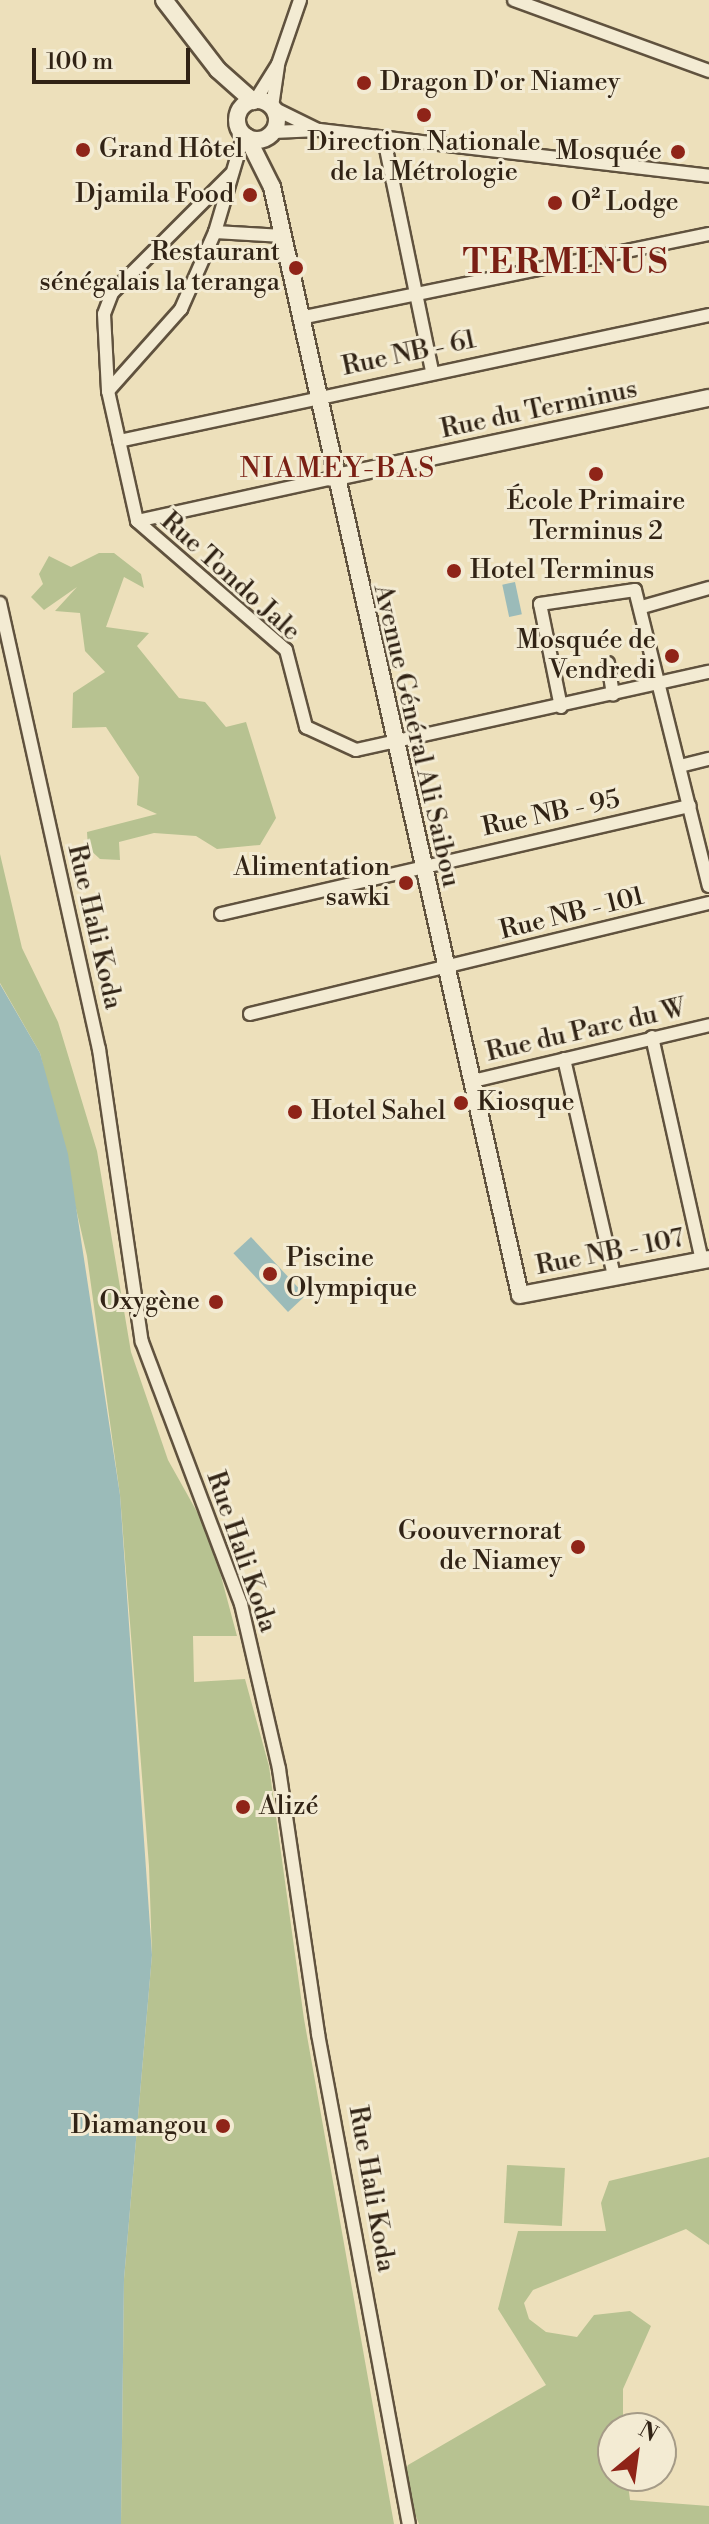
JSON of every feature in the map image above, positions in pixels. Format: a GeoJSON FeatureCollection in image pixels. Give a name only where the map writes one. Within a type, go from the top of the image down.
{"type":"FeatureCollection","features":[{"type":"Feature","properties":{"kind":"street"},"geometry":{"type":"LineString","coordinates":[[165,0],[218,70],[254,101],[319,130]]}},
{"type":"Feature","properties":{"kind":"street"},"geometry":{"type":"LineString","coordinates":[[272,108],[278,64],[300,0]]}},
{"type":"Feature","properties":{"kind":"street"},"geometry":{"type":"LineString","coordinates":[[514,0],[709,71]]}},
{"type":"Feature","properties":{"kind":"street"},"geometry":{"type":"LineString","coordinates":[[239,112],[254,101],[278,64]]}},
{"type":"Feature","properties":{"kind":"street","name":"Avenue Général Ali Saibou"},"geometry":{"type":"LineString","coordinates":[[218,70],[239,112],[245,136],[272,187]]}},
{"type":"Feature","properties":{"kind":"street","name":"Avenue Général Ali Saibou"},"geometry":{"type":"LineString","coordinates":[[272,108],[272,187],[314,396],[520,1295]]}},
{"type":"Feature","properties":{"kind":"street"},"geometry":{"type":"LineString","coordinates":[[245,136],[319,130],[709,176]]}},
{"type":"Feature","properties":{"kind":"street","name":"Rue Tondo Jale"},"geometry":{"type":"LineString","coordinates":[[245,136],[231,174],[112,293],[104,314],[108,391],[137,521],[286,650],[313,733],[350,750],[392,744],[709,672]]}},
{"type":"Feature","properties":{"kind":"street"},"geometry":{"type":"LineString","coordinates":[[384,139],[432,371]]}},
{"type":"Feature","properties":{"kind":"street"},"geometry":{"type":"LineString","coordinates":[[108,391],[181,309],[215,232],[231,174]]}},
{"type":"Feature","properties":{"kind":"street"},"geometry":{"type":"LineString","coordinates":[[215,232],[283,236]]}},
{"type":"Feature","properties":{"kind":"street"},"geometry":{"type":"LineString","coordinates":[[300,318],[709,234]]}},
{"type":"Feature","properties":{"kind":"street","name":"Rue NB - 61"},"geometry":{"type":"LineString","coordinates":[[119,441],[314,396],[709,315]]}},
{"type":"Feature","properties":{"kind":"street","name":"Rue du Terminus"},"geometry":{"type":"LineString","coordinates":[[332,478],[709,398]]}},
{"type":"Feature","properties":{"kind":"street"},"geometry":{"type":"LineString","coordinates":[[137,521],[332,478]]}},
{"type":"Feature","properties":{"kind":"street"},"geometry":{"type":"LineString","coordinates":[[642,607],[709,588]]}},
{"type":"Feature","properties":{"kind":"street"},"geometry":{"type":"LineString","coordinates":[[561,707],[541,602],[632,589],[642,607],[709,886]]}},
{"type":"Feature","properties":{"kind":"street","name":"Rue Hali Koda"},"geometry":{"type":"LineString","coordinates":[[0,603],[99,1049],[142,1342],[241,1604],[279,1769],[318,2034],[409,2524]]}},
{"type":"Feature","properties":{"kind":"street"},"geometry":{"type":"LineString","coordinates":[[608,663],[613,695]]}},
{"type":"Feature","properties":{"kind":"street"},"geometry":{"type":"LineString","coordinates":[[680,766],[709,759]]}},
{"type":"Feature","properties":{"kind":"street","name":"Rue NB - 95"},"geometry":{"type":"LineString","coordinates":[[221,914],[421,865],[690,806]]}},
{"type":"Feature","properties":{"kind":"street","name":"Rue NB - 101"},"geometry":{"type":"LineString","coordinates":[[250,1014],[709,903]]}},
{"type":"Feature","properties":{"kind":"street","name":"Rue du Parc du W"},"geometry":{"type":"LineString","coordinates":[[473,1081],[709,1025]]}},
{"type":"Feature","properties":{"kind":"street"},"geometry":{"type":"LineString","coordinates":[[652,1037],[706,1260]]}},
{"type":"Feature","properties":{"kind":"street"},"geometry":{"type":"LineString","coordinates":[[564,1059],[614,1276]]}},
{"type":"Feature","properties":{"kind":"street","name":"Rue NB - 107"},"geometry":{"type":"LineString","coordinates":[[520,1295],[706,1260]]}},
{"type":"Feature","properties":{"kind":"green space"},"geometry":{"type":"Polygon","coordinates":[[[99,553],[114,553],[141,574],[144,588],[124,577],[106,627],[149,633],[137,646],[179,698],[205,702],[226,727],[246,722],[276,818],[260,845],[217,849],[196,836],[154,833],[119,842],[120,860],[100,859],[88,848],[87,832],[157,814],[137,805],[139,777],[106,727],[72,728],[73,693],[105,672],[85,651],[80,613],[55,611],[77,587],[44,610],[31,597],[43,584],[39,574],[49,556],[71,567],[99,553]]]}},
{"type":"Feature","properties":{"kind":"green space"},"geometry":{"type":"Polygon","coordinates":[[[0,854],[22,948],[58,1022],[97,1151],[131,1352],[168,1460],[210,1535],[237,1636],[193,1636],[194,1682],[245,1679],[269,1766],[304,2019],[394,2524],[121,2524],[124,2279],[152,1955],[149,1866],[120,1495],[87,1256],[40,1053],[0,983],[0,854]]]}},
{"type":"Feature","properties":{"kind":"green space"},"geometry":{"type":"Polygon","coordinates":[[[709,2157],[709,2245],[686,2229],[533,2290],[524,2303],[529,2319],[546,2332],[577,2337],[594,2315],[630,2311],[651,2326],[623,2389],[623,2412],[597,2412],[597,2492],[629,2492],[630,2500],[709,2506],[709,2524],[419,2524],[402,2481],[408,2465],[546,2385],[498,2309],[518,2231],[606,2231],[601,2203],[609,2181],[709,2157]]]}},
{"type":"Feature","properties":{"kind":"green space"},"geometry":{"type":"Polygon","coordinates":[[[507,2165],[565,2168],[562,2226],[504,2223],[507,2165]]]}},
{"type":"Feature","properties":{"kind":"water"},"geometry":{"type":"Polygon","coordinates":[[[515,582],[522,614],[509,617],[502,585],[515,582]]]}},
{"type":"Feature","properties":{"kind":"water"},"geometry":{"type":"Polygon","coordinates":[[[0,984],[40,1053],[68,1154],[120,1495],[152,1955],[124,2279],[121,2524],[0,2524],[0,984]]]}},
{"type":"Feature","properties":{"kind":"water","name":"Piscine Olympique"},"geometry":{"type":"Polygon","coordinates":[[[251,1237],[306,1296],[288,1312],[233,1253],[251,1237]]]}},
{"type":"Feature","properties":{"kind":"place","name":"Dragon D'or Niamey"},"geometry":{"type":"Point","coordinates":[364,83]}},
{"type":"Feature","properties":{"kind":"place","name":"Direction Nationale de la Métrologie"},"geometry":{"type":"Point","coordinates":[424,115]}},
{"type":"Feature","properties":{"kind":"place","name":"Grand Hôtel"},"geometry":{"type":"Point","coordinates":[83,150]}},
{"type":"Feature","properties":{"kind":"place","name":"Mosquée"},"geometry":{"type":"Point","coordinates":[678,152]}},
{"type":"Feature","properties":{"kind":"place","name":"Djamila Food"},"geometry":{"type":"Point","coordinates":[250,195]}},
{"type":"Feature","properties":{"kind":"place","name":"O² Lodge"},"geometry":{"type":"Point","coordinates":[555,203]}},
{"type":"Feature","properties":{"kind":"place","name":"Restaurant sénégalais la teranga"},"geometry":{"type":"Point","coordinates":[296,268]}},
{"type":"Feature","properties":{"kind":"place","name":"École Primaire Terminus 2"},"geometry":{"type":"Point","coordinates":[596,474]}},
{"type":"Feature","properties":{"kind":"place","name":"Hotel Terminus"},"geometry":{"type":"Point","coordinates":[454,571]}},
{"type":"Feature","properties":{"kind":"place","name":"Mosquée de Vendredi"},"geometry":{"type":"Point","coordinates":[672,656]}},
{"type":"Feature","properties":{"kind":"place","name":"Alimentation sawki"},"geometry":{"type":"Point","coordinates":[406,883]}},
{"type":"Feature","properties":{"kind":"place","name":"Kiosque"},"geometry":{"type":"Point","coordinates":[461,1103]}},
{"type":"Feature","properties":{"kind":"place","name":"Hotel Sahel"},"geometry":{"type":"Point","coordinates":[295,1112]}},
{"type":"Feature","properties":{"kind":"place","name":"Piscine Olympique"},"geometry":{"type":"Point","coordinates":[270,1274]}},
{"type":"Feature","properties":{"kind":"place","name":"Oxygène"},"geometry":{"type":"Point","coordinates":[216,1302]}},
{"type":"Feature","properties":{"kind":"place","name":"Goouvernorat de Niamey"},"geometry":{"type":"Point","coordinates":[578,1547]}},
{"type":"Feature","properties":{"kind":"place","name":"Alizé"},"geometry":{"type":"Point","coordinates":[243,1807]}},
{"type":"Feature","properties":{"kind":"place","name":"Diamangou"},"geometry":{"type":"Point","coordinates":[223,2126]}},
{"type":"Feature","properties":{"kind":"district","name":"TERMINUS"},"geometry":{"type":"Point","coordinates":[566,264]}},
{"type":"Feature","properties":{"kind":"district","name":"NIAMEY-BAS"},"geometry":{"type":"Point","coordinates":[338,469]}}]}
